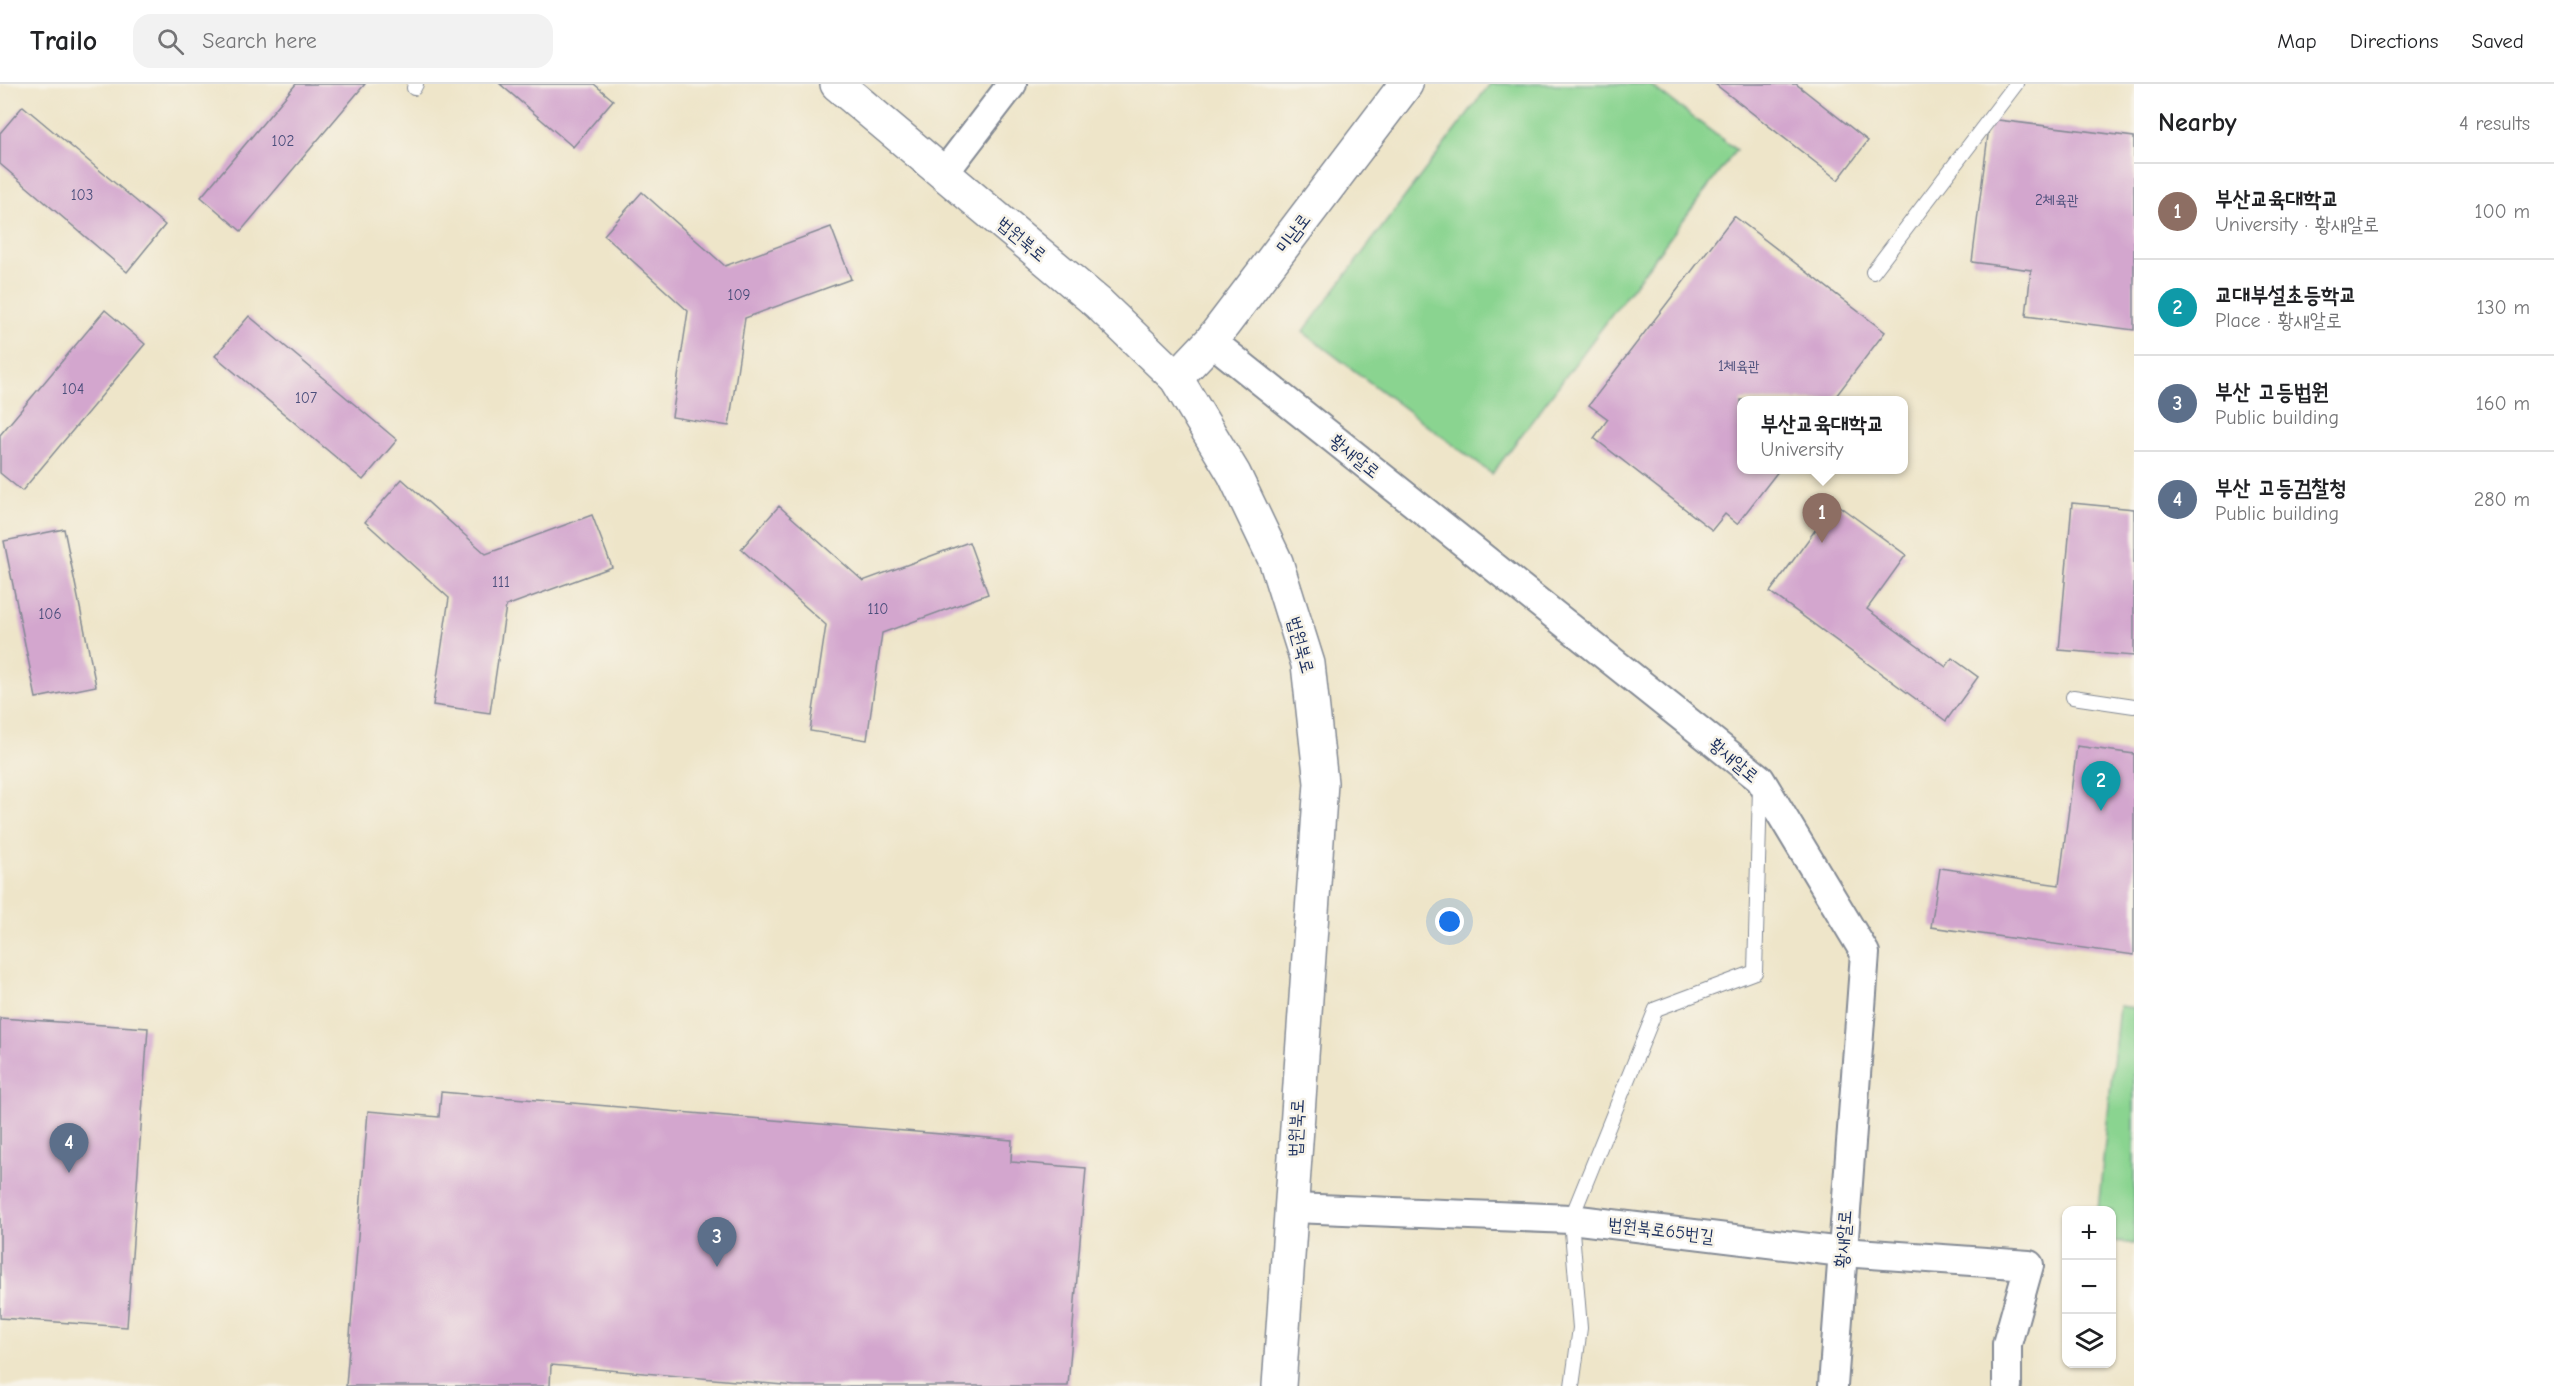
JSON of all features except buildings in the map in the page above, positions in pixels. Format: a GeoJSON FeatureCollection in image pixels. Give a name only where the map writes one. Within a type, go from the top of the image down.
{"type":"FeatureCollection","features":[{"type":"Feature","properties":{"kind":"main road","name":"법원북로"},"geometry":{"type":"LineString","coordinates":[[837,84],[1098,303],[1176,378],[1234,474],[1276,562],[1308,664],[1321,783],[1296,1115],[1293,1208],[1279,1386]]}},
{"type":"Feature","properties":{"kind":"main road","name":"미남로"},"geometry":{"type":"LineString","coordinates":[[1176,378],[1211,341],[1406,84]]}},
{"type":"Feature","properties":{"kind":"street"},"geometry":{"type":"LineString","coordinates":[[944,173],[1012,84]]}},
{"type":"Feature","properties":{"kind":"street","name":"황새알로"},"geometry":{"type":"LineString","coordinates":[[1211,341],[1760,779],[1865,953],[1833,1386]]}},
{"type":"Feature","properties":{"kind":"street","name":"법원북로65번길"},"geometry":{"type":"LineString","coordinates":[[1293,1208],[1571,1219],[1842,1252],[2029,1265],[2007,1344],[2007,1386]]}},
{"type":"Feature","properties":{"kind":"lane"},"geometry":{"type":"LineString","coordinates":[[1873,272],[2016,84]]}},
{"type":"Feature","properties":{"kind":"lane"},"geometry":{"type":"LineString","coordinates":[[2073,697],[2134,706]]}},
{"type":"Feature","properties":{"kind":"lane"},"geometry":{"type":"LineString","coordinates":[[1572,1386],[1580,1328],[1571,1219],[1656,1009],[1755,972],[1760,779]]}},
{"type":"Feature","properties":{"kind":"green space"},"geometry":{"type":"Polygon","coordinates":[[[1490,84],[1649,84],[1736,150],[1492,474],[1303,332],[1490,84]]]}},
{"type":"Feature","properties":{"kind":"green space"},"geometry":{"type":"Polygon","coordinates":[[[2119,1006],[2134,1008],[2134,1244],[2116,1242],[2116,1206],[2098,1206],[2119,1006]]]}},
{"type":"Feature","properties":{"kind":"place","name":"부산교육대학교"},"geometry":{"type":"Point","coordinates":[1822,543]}},
{"type":"Feature","properties":{"kind":"place","name":"교대부설초등학교"},"geometry":{"type":"Point","coordinates":[2101,811]}},
{"type":"Feature","properties":{"kind":"place","name":"부산 고등검찰청"},"geometry":{"type":"Point","coordinates":[69,1173]}},
{"type":"Feature","properties":{"kind":"place","name":"부산 고등법원"},"geometry":{"type":"Point","coordinates":[717,1267]}}]}
